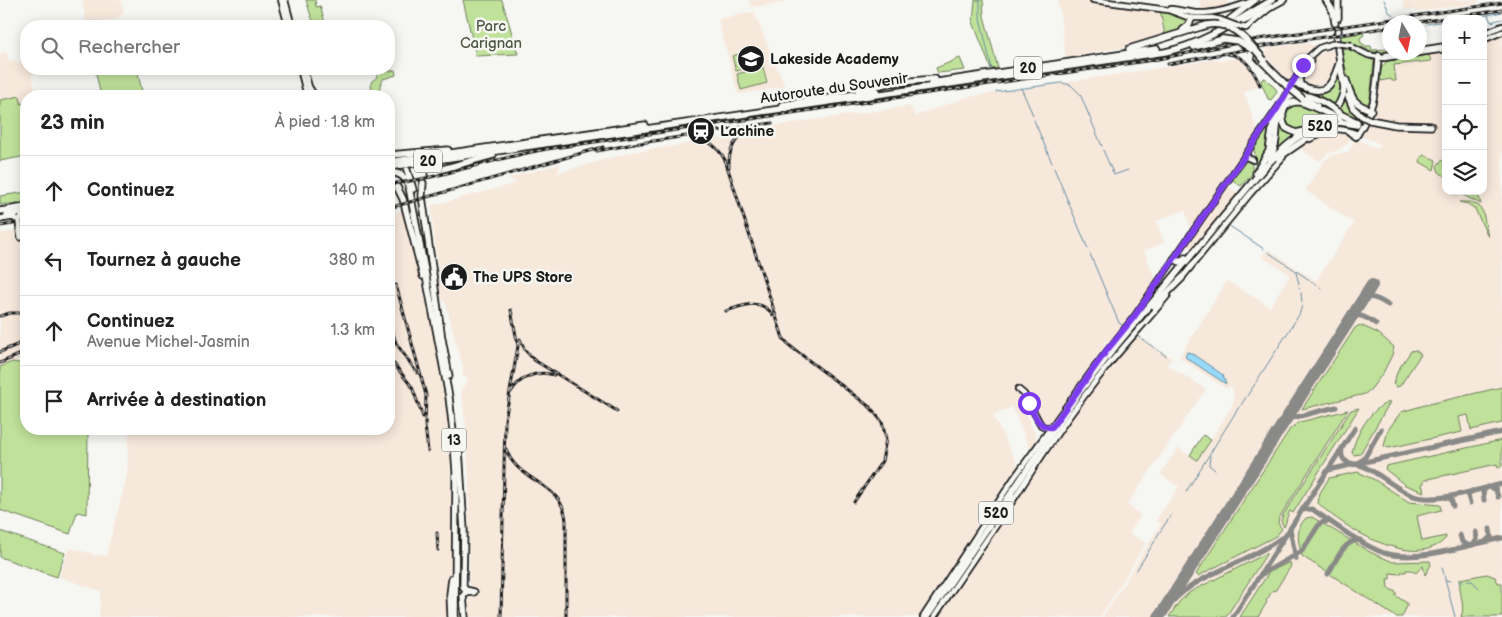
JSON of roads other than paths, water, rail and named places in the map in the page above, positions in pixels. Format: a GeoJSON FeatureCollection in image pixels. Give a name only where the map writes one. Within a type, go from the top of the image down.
{"type":"FeatureCollection","features":[{"type":"Feature","properties":{"kind":"highway"},"geometry":{"type":"LineString","coordinates":[[1224,24],[1255,0]]}},
{"type":"Feature","properties":{"kind":"highway","name":"Autoroute du Souvenir"},"geometry":{"type":"LineString","coordinates":[[395,159],[525,147],[844,100],[896,90],[1099,59],[1176,49],[1205,39],[1224,24],[1264,0]]}},
{"type":"Feature","properties":{"kind":"highway","name":"Autoroute du Souvenir"},"geometry":{"type":"LineString","coordinates":[[1224,24],[1272,0]]}},
{"type":"Feature","properties":{"kind":"highway","name":"520"},"geometry":{"type":"LineString","coordinates":[[1049,438],[1092,380],[1267,167],[1287,148],[1320,126],[1330,117],[1343,99],[1345,81],[1337,30],[1333,11],[1326,0]]}},
{"type":"Feature","properties":{"kind":"highway","name":"520"},"geometry":{"type":"LineString","coordinates":[[959,571],[965,559],[1027,468],[1101,365],[1251,184],[1288,144],[1316,126],[1332,112],[1342,96],[1343,83],[1337,30],[1338,0]]}},
{"type":"Feature","properties":{"kind":"highway"},"geometry":{"type":"LineString","coordinates":[[1224,24],[1238,24],[1271,7]]}},
{"type":"Feature","properties":{"kind":"highway"},"geometry":{"type":"LineString","coordinates":[[1167,38],[1186,28],[1193,15]]}},
{"type":"Feature","properties":{"kind":"highway"},"geometry":{"type":"LineString","coordinates":[[1099,59],[1207,25],[1220,24],[1235,29],[1263,61]]}},
{"type":"Feature","properties":{"kind":"highway"},"geometry":{"type":"LineString","coordinates":[[1099,59],[1135,59],[1166,55],[1224,38],[1235,40],[1245,44],[1288,85],[1318,108]]}},
{"type":"Feature","properties":{"kind":"highway"},"geometry":{"type":"LineString","coordinates":[[1300,84],[1298,78],[1310,61]]}},
{"type":"Feature","properties":{"kind":"highway"},"geometry":{"type":"LineString","coordinates":[[1288,85],[1300,84],[1315,90],[1327,87],[1335,79],[1340,62]]}},
{"type":"Feature","properties":{"kind":"highway"},"geometry":{"type":"LineString","coordinates":[[851,94],[858,90],[889,83],[956,81]]}},
{"type":"Feature","properties":{"kind":"highway"},"geometry":{"type":"LineString","coordinates":[[844,100],[863,100],[932,89],[956,81]]}},
{"type":"Feature","properties":{"kind":"highway"},"geometry":{"type":"LineString","coordinates":[[1345,81],[1354,101],[1370,109]]}},
{"type":"Feature","properties":{"kind":"highway"},"geometry":{"type":"LineString","coordinates":[[1345,81],[1352,106],[1362,116],[1370,120],[1392,125],[1428,126]]}},
{"type":"Feature","properties":{"kind":"highway","name":"Autoroute du Souvenir"},"geometry":{"type":"LineString","coordinates":[[395,169],[467,153],[851,94],[896,90]]}},
{"type":"Feature","properties":{"kind":"highway"},"geometry":{"type":"LineString","coordinates":[[1267,167],[1276,147],[1279,113],[1286,101],[1296,96],[1306,95],[1316,98],[1340,118]]}},
{"type":"Feature","properties":{"kind":"highway"},"geometry":{"type":"LineString","coordinates":[[1304,98],[1330,110]]}},
{"type":"Feature","properties":{"kind":"highway"},"geometry":{"type":"LineString","coordinates":[[1316,126],[1300,132],[1292,132],[1284,125],[1282,115],[1287,106],[1294,102],[1302,102],[1357,124]]}},
{"type":"Feature","properties":{"kind":"highway"},"geometry":{"type":"LineString","coordinates":[[1251,184],[1269,151],[1277,109]]}},
{"type":"Feature","properties":{"kind":"highway"},"geometry":{"type":"LineString","coordinates":[[1267,167],[1324,126],[1340,118]]}},
{"type":"Feature","properties":{"kind":"highway"},"geometry":{"type":"LineString","coordinates":[[431,174],[525,147]]}},
{"type":"Feature","properties":{"kind":"highway"},"geometry":{"type":"LineString","coordinates":[[395,154],[443,150],[467,153]]}},
{"type":"Feature","properties":{"kind":"highway"},"geometry":{"type":"LineString","coordinates":[[407,170],[411,189]]}},
{"type":"Feature","properties":{"kind":"highway"},"geometry":{"type":"LineString","coordinates":[[395,173],[403,177],[411,189]]}},
{"type":"Feature","properties":{"kind":"highway"},"geometry":{"type":"LineString","coordinates":[[423,183],[422,196],[440,340]]}},
{"type":"Feature","properties":{"kind":"highway"},"geometry":{"type":"LineString","coordinates":[[397,187],[402,196],[414,238],[440,340]]}},
{"type":"Feature","properties":{"kind":"highway","name":"13"},"geometry":{"type":"LineString","coordinates":[[411,189],[440,340],[455,449],[455,617]]}},
{"type":"Feature","properties":{"kind":"highway"},"geometry":{"type":"LineString","coordinates":[[0,211],[20,208]]}},
{"type":"Feature","properties":{"kind":"highway"},"geometry":{"type":"LineString","coordinates":[[0,217],[20,215]]}},
{"type":"Feature","properties":{"kind":"highway"},"geometry":{"type":"LineString","coordinates":[[0,217],[13,217],[19,221],[20,230]]}},
{"type":"Feature","properties":{"kind":"highway"},"geometry":{"type":"LineString","coordinates":[[1172,259],[1182,262],[1208,236]]}},
{"type":"Feature","properties":{"kind":"highway"},"geometry":{"type":"LineString","coordinates":[[1149,310],[1182,278]]}},
{"type":"Feature","properties":{"kind":"highway","name":"13"},"geometry":{"type":"LineString","coordinates":[[440,340],[453,398],[459,448],[459,617]]}},
{"type":"Feature","properties":{"kind":"highway"},"geometry":{"type":"LineString","coordinates":[[1101,365],[1112,344]]}},
{"type":"Feature","properties":{"kind":"highway","name":"520"},"geometry":{"type":"LineString","coordinates":[[926,617],[1013,493],[1044,445]]}},
{"type":"Feature","properties":{"kind":"highway"},"geometry":{"type":"LineString","coordinates":[[459,448],[464,517],[463,586],[465,590],[474,592],[466,593],[463,596],[465,617]]}},
{"type":"Feature","properties":{"kind":"highway"},"geometry":{"type":"LineString","coordinates":[[1010,484],[1027,468]]}},
{"type":"Feature","properties":{"kind":"highway"},"geometry":{"type":"LineString","coordinates":[[1005,512],[1013,493]]}},
{"type":"Feature","properties":{"kind":"highway"},"geometry":{"type":"LineString","coordinates":[[965,559],[975,537]]}},
{"type":"Feature","properties":{"kind":"highway"},"geometry":{"type":"LineString","coordinates":[[451,617],[450,584],[454,564]]}},
{"type":"Feature","properties":{"kind":"main road"},"geometry":{"type":"LineString","coordinates":[[281,0],[288,20]]}},
{"type":"Feature","properties":{"kind":"main road"},"geometry":{"type":"LineString","coordinates":[[285,0],[289,20]]}},
{"type":"Feature","properties":{"kind":"main road"},"geometry":{"type":"LineString","coordinates":[[1094,0],[1165,9],[1212,18],[1224,24],[1246,28],[1271,7],[1284,0]]}},
{"type":"Feature","properties":{"kind":"main road"},"geometry":{"type":"LineString","coordinates":[[1193,15],[1215,12],[1255,0]]}},
{"type":"Feature","properties":{"kind":"main road"},"geometry":{"type":"LineString","coordinates":[[1487,32],[1502,26]]}},
{"type":"Feature","properties":{"kind":"main road"},"geometry":{"type":"LineString","coordinates":[[1487,38],[1502,32]]}},
{"type":"Feature","properties":{"kind":"main road"},"geometry":{"type":"LineString","coordinates":[[1310,61],[1321,50],[1335,44]]}},
{"type":"Feature","properties":{"kind":"main road"},"geometry":{"type":"LineString","coordinates":[[1049,438],[1052,427],[1112,344],[1134,317],[1172,259],[1277,109],[1288,85],[1312,53],[1323,46],[1335,44],[1352,46],[1366,55],[1382,57]]}},
{"type":"Feature","properties":{"kind":"main road"},"geometry":{"type":"LineString","coordinates":[[1427,49],[1442,47]]}},
{"type":"Feature","properties":{"kind":"main road"},"geometry":{"type":"LineString","coordinates":[[1427,51],[1442,48]]}},
{"type":"Feature","properties":{"kind":"main road"},"geometry":{"type":"LineString","coordinates":[[1378,56],[1382,55]]}},
{"type":"Feature","properties":{"kind":"main road"},"geometry":{"type":"LineString","coordinates":[[1049,438],[1279,160],[1289,152],[1333,128],[1356,135],[1375,99],[1378,56]]}},
{"type":"Feature","properties":{"kind":"main road"},"geometry":{"type":"LineString","coordinates":[[1370,109],[1378,56]]}},
{"type":"Feature","properties":{"kind":"main road"},"geometry":{"type":"LineString","coordinates":[[1377,75],[1381,63],[1388,60]]}},
{"type":"Feature","properties":{"kind":"main road"},"geometry":{"type":"LineString","coordinates":[[302,75],[305,90]]}},
{"type":"Feature","properties":{"kind":"main road"},"geometry":{"type":"LineString","coordinates":[[306,75],[310,89]]}},
{"type":"Feature","properties":{"kind":"main road"},"geometry":{"type":"LineString","coordinates":[[1236,169],[1246,157],[1250,148]]}},
{"type":"Feature","properties":{"kind":"main road"},"geometry":{"type":"LineString","coordinates":[[1246,157],[1253,160]]}},
{"type":"Feature","properties":{"kind":"main road"},"geometry":{"type":"LineString","coordinates":[[1018,390],[1024,394],[1041,425],[1052,427]]}},
{"type":"Feature","properties":{"kind":"main road"},"geometry":{"type":"LineString","coordinates":[[959,571],[975,537],[1010,484],[1044,445]]}},
{"type":"Feature","properties":{"kind":"main road"},"geometry":{"type":"LineString","coordinates":[[959,571],[1005,512],[1044,445]]}},
{"type":"Feature","properties":{"kind":"main road"},"geometry":{"type":"LineString","coordinates":[[934,617],[954,578]]}},
{"type":"Feature","properties":{"kind":"water"},"geometry":{"type":"Polygon","coordinates":[[[1187,352],[1223,375],[1226,384],[1185,357],[1187,352]]]}},
{"type":"Feature","properties":{"kind":"waterway"},"geometry":{"type":"LineString","coordinates":[[980,0],[980,18],[992,69]]}},
{"type":"Feature","properties":{"kind":"waterway"},"geometry":{"type":"LineString","coordinates":[[1384,0],[1389,12],[1393,15]]}},
{"type":"Feature","properties":{"kind":"waterway"},"geometry":{"type":"LineString","coordinates":[[1488,15],[1502,12]]}},
{"type":"Feature","properties":{"kind":"waterway"},"geometry":{"type":"LineString","coordinates":[[1487,15],[1491,22],[1502,19]]}},
{"type":"Feature","properties":{"kind":"waterway"},"geometry":{"type":"LineString","coordinates":[[1427,24],[1442,22]]}},
{"type":"Feature","properties":{"kind":"waterway"},"geometry":{"type":"LineString","coordinates":[[996,92],[1061,83],[1071,85],[1080,94],[1102,146]]}},
{"type":"Feature","properties":{"kind":"waterway"},"geometry":{"type":"LineString","coordinates":[[1021,88],[1033,115]]}},
{"type":"Feature","properties":{"kind":"waterway"},"geometry":{"type":"LineString","coordinates":[[1034,120],[1052,163]]}},
{"type":"Feature","properties":{"kind":"waterway"},"geometry":{"type":"LineString","coordinates":[[1103,150],[1114,175],[1128,170]]}},
{"type":"Feature","properties":{"kind":"waterway"},"geometry":{"type":"LineString","coordinates":[[1054,168],[1088,249]]}},
{"type":"Feature","properties":{"kind":"waterway"},"geometry":{"type":"LineString","coordinates":[[1228,225],[1264,249]]}},
{"type":"Feature","properties":{"kind":"waterway"},"geometry":{"type":"LineString","coordinates":[[1268,252],[1314,283]]}},
{"type":"Feature","properties":{"kind":"waterway"},"geometry":{"type":"LineString","coordinates":[[1090,254],[1119,323],[1124,326]]}},
{"type":"Feature","properties":{"kind":"waterway"},"geometry":{"type":"LineString","coordinates":[[1296,272],[1299,284]]}},
{"type":"Feature","properties":{"kind":"waterway"},"geometry":{"type":"LineString","coordinates":[[1301,293],[1302,302]]}},
{"type":"Feature","properties":{"kind":"waterway"},"geometry":{"type":"LineString","coordinates":[[1256,382],[1299,315],[1302,306]]}},
{"type":"Feature","properties":{"kind":"waterway"},"geometry":{"type":"LineString","coordinates":[[1136,335],[1166,356]]}},
{"type":"Feature","properties":{"kind":"waterway"},"geometry":{"type":"LineString","coordinates":[[1241,405],[1255,384]]}},
{"type":"Feature","properties":{"kind":"waterway"},"geometry":{"type":"LineString","coordinates":[[1186,492],[1239,407]]}},
{"type":"Feature","properties":{"kind":"waterway"},"geometry":{"type":"LineString","coordinates":[[1210,456],[1209,465],[1215,470]]}},
{"type":"Feature","properties":{"kind":"waterway"},"geometry":{"type":"LineString","coordinates":[[1156,538],[1171,515]]}},
{"type":"Feature","properties":{"kind":"waterway"},"geometry":{"type":"LineString","coordinates":[[1136,571],[1155,541]]}},
{"type":"Feature","properties":{"kind":"waterway"},"geometry":{"type":"LineString","coordinates":[[1442,567],[1455,617]]}},
{"type":"Feature","properties":{"kind":"waterway"},"geometry":{"type":"LineString","coordinates":[[1445,580],[1451,581]]}},
{"type":"Feature","properties":{"kind":"waterway"},"geometry":{"type":"LineString","coordinates":[[1459,582],[1472,581],[1479,588]]}},
{"type":"Feature","properties":{"kind":"railway"},"geometry":{"type":"LineString","coordinates":[[395,183],[547,149],[1153,60],[1258,39],[1502,3]]}},
{"type":"Feature","properties":{"kind":"railway"},"geometry":{"type":"LineString","coordinates":[[1427,21],[1502,10]]}},
{"type":"Feature","properties":{"kind":"railway"},"geometry":{"type":"LineString","coordinates":[[1244,49],[1382,28]]}},
{"type":"Feature","properties":{"kind":"railway"},"geometry":{"type":"LineString","coordinates":[[1168,64],[1249,49]]}},
{"type":"Feature","properties":{"kind":"railway"},"geometry":{"type":"LineString","coordinates":[[1228,54],[1244,61],[1252,69],[1260,85]]}},
{"type":"Feature","properties":{"kind":"railway"},"geometry":{"type":"LineString","coordinates":[[597,151],[772,123]]}},
{"type":"Feature","properties":{"kind":"railway"},"geometry":{"type":"LineString","coordinates":[[729,167],[730,155],[734,144],[741,135],[751,128]]}},
{"type":"Feature","properties":{"kind":"railway"},"geometry":{"type":"LineString","coordinates":[[695,137],[713,145],[725,160],[783,338],[790,346],[871,408],[882,422],[886,439],[882,461],[854,502]]}},
{"type":"Feature","properties":{"kind":"railway"},"geometry":{"type":"LineString","coordinates":[[395,206],[603,147]]}},
{"type":"Feature","properties":{"kind":"railway"},"geometry":{"type":"LineString","coordinates":[[0,226],[20,223]]}},
{"type":"Feature","properties":{"kind":"railway"},"geometry":{"type":"LineString","coordinates":[[396,285],[426,395],[425,425],[428,451]]}},
{"type":"Feature","properties":{"kind":"railway"},"geometry":{"type":"LineString","coordinates":[[726,311],[751,304],[763,306],[773,315]]}},
{"type":"Feature","properties":{"kind":"railway"},"geometry":{"type":"LineString","coordinates":[[501,617],[505,420],[518,346],[511,310]]}},
{"type":"Feature","properties":{"kind":"railway"},"geometry":{"type":"LineString","coordinates":[[0,316],[20,313]]}},
{"type":"Feature","properties":{"kind":"railway"},"geometry":{"type":"LineString","coordinates":[[520,339],[525,350],[534,360],[617,411]]}},
{"type":"Feature","properties":{"kind":"railway"},"geometry":{"type":"LineString","coordinates":[[395,340],[417,373]]}},
{"type":"Feature","properties":{"kind":"railway"},"geometry":{"type":"LineString","coordinates":[[0,352],[20,344]]}},
{"type":"Feature","properties":{"kind":"railway"},"geometry":{"type":"LineString","coordinates":[[0,363],[20,355]]}},
{"type":"Feature","properties":{"kind":"railway"},"geometry":{"type":"LineString","coordinates":[[395,365],[412,387],[423,417]]}},
{"type":"Feature","properties":{"kind":"railway"},"geometry":{"type":"LineString","coordinates":[[511,392],[519,382],[529,376],[541,373],[554,375]]}},
{"type":"Feature","properties":{"kind":"railway"},"geometry":{"type":"LineString","coordinates":[[506,449],[520,469],[549,490],[563,508],[566,521],[566,617]]}},
{"type":"Feature","properties":{"kind":"railway"},"geometry":{"type":"LineString","coordinates":[[437,533],[438,550]]}},
{"type":"Feature","properties":{"kind":"place","name":"Lakeside Academy"},"geometry":{"type":"Point","coordinates":[751,59]}},
{"type":"Feature","properties":{"kind":"place","name":"Lachine"},"geometry":{"type":"Point","coordinates":[701,131]}},
{"type":"Feature","properties":{"kind":"place","name":"The UPS Store"},"geometry":{"type":"Point","coordinates":[454,277]}},
{"type":"Feature","properties":{"kind":"park label","name":"Parc Carignan"},"geometry":{"type":"Point","coordinates":[491,34]}}]}
